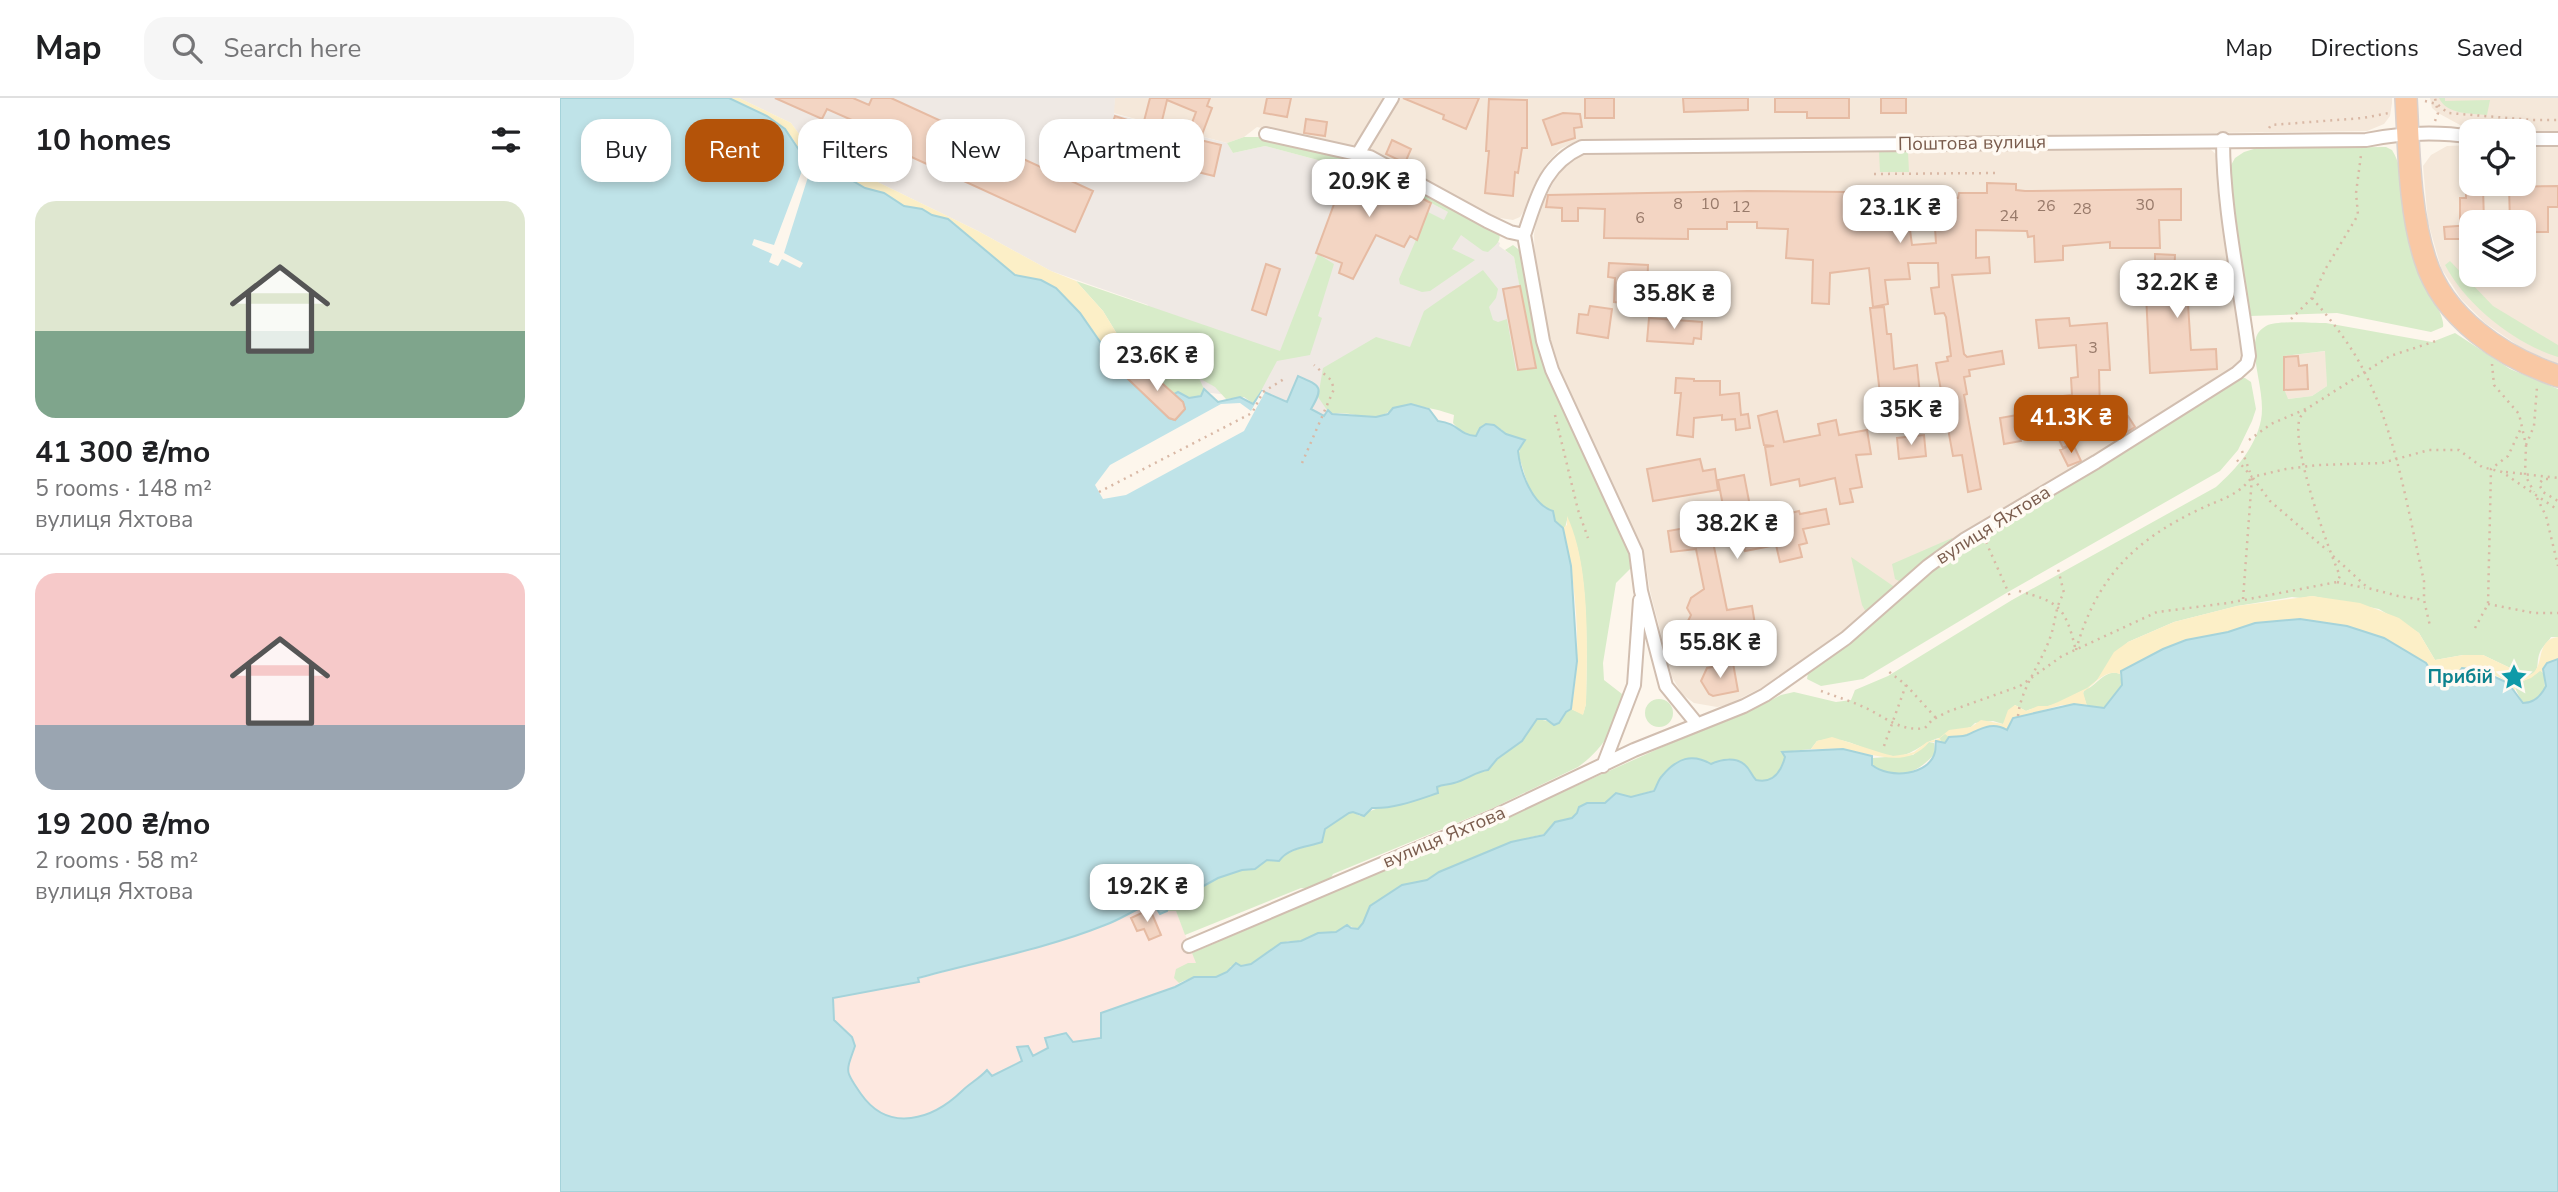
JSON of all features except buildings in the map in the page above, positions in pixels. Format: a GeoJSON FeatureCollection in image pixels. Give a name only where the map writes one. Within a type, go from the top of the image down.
{"type":"FeatureCollection","features":[{"type":"Feature","properties":{"kind":"highway"},"geometry":{"type":"LineString","coordinates":[[2406,98],[2417,225],[2430,273],[2463,320],[2501,350],[2549,373]]}},
{"type":"Feature","properties":{"kind":"street"},"geometry":{"type":"LineString","coordinates":[[1358,154],[1392,98]]}},
{"type":"Feature","properties":{"kind":"street","name":"Поштова вулиця"},"geometry":{"type":"LineString","coordinates":[[1524,235],[1542,186],[1553,167],[1565,155],[1582,146],[2366,139],[2408,133],[2459,136]]}},
{"type":"Feature","properties":{"kind":"street"},"geometry":{"type":"LineString","coordinates":[[1266,134],[1370,157],[1487,221],[1510,232],[1524,235],[1543,341],[1552,370],[1636,552],[1641,591],[1666,686],[1697,724]]}},
{"type":"Feature","properties":{"kind":"street","name":"вулиця Яхтова"},"geometry":{"type":"LineString","coordinates":[[1189,946],[1497,815],[1634,750],[1754,701],[1809,666],[1846,638],[1928,566],[1981,529],[2096,462],[2237,373],[2246,364],[2249,356],[2232,251],[2223,139]]}},
{"type":"Feature","properties":{"kind":"street"},"geometry":{"type":"LineString","coordinates":[[2536,139],[2558,139]]}},
{"type":"Feature","properties":{"kind":"street"},"geometry":{"type":"LineString","coordinates":[[1603,766],[1634,685],[1641,591]]}},
{"type":"Feature","properties":{"kind":"path"},"geometry":{"type":"LineString","coordinates":[[2430,133],[2438,113],[2435,98]]}},
{"type":"Feature","properties":{"kind":"path"},"geometry":{"type":"LineString","coordinates":[[2437,104],[2448,113],[2558,120]]}},
{"type":"Feature","properties":{"kind":"path"},"geometry":{"type":"LineString","coordinates":[[2266,139],[2270,125],[2363,118],[2389,113]]}},
{"type":"Feature","properties":{"kind":"path"},"geometry":{"type":"LineString","coordinates":[[2291,319],[2312,298],[2326,268],[2358,215],[2358,170],[2366,139]]}},
{"type":"Feature","properties":{"kind":"path"},"geometry":{"type":"LineString","coordinates":[[1874,174],[1997,173]]}},
{"type":"Feature","properties":{"kind":"path"},"geometry":{"type":"LineString","coordinates":[[2312,298],[2340,332],[2366,374],[2395,458],[2424,581],[2424,600],[2430,626]]}},
{"type":"Feature","properties":{"kind":"path"},"geometry":{"type":"LineString","coordinates":[[2249,440],[2270,424],[2308,408],[2366,374],[2390,356],[2436,341]]}},
{"type":"Feature","properties":{"kind":"path"},"geometry":{"type":"LineString","coordinates":[[2501,350],[2492,363],[2494,385],[2519,414],[2526,445],[2525,475],[2546,516],[2558,566]]}},
{"type":"Feature","properties":{"kind":"path"},"geometry":{"type":"LineString","coordinates":[[1302,463],[1334,389],[1331,380],[1314,365]]}},
{"type":"Feature","properties":{"kind":"path"},"geometry":{"type":"LineString","coordinates":[[2526,445],[2549,373]]}},
{"type":"Feature","properties":{"kind":"path"},"geometry":{"type":"LineString","coordinates":[[1099,492],[1252,414],[1263,392],[1284,379]]}},
{"type":"Feature","properties":{"kind":"path"},"geometry":{"type":"LineString","coordinates":[[1554,407],[1557,428],[1588,538]]}},
{"type":"Feature","properties":{"kind":"path"},"geometry":{"type":"LineString","coordinates":[[2308,408],[2299,418],[2298,437],[2304,467],[2330,553],[2340,576],[2337,582]]}},
{"type":"Feature","properties":{"kind":"path"},"geometry":{"type":"LineString","coordinates":[[2491,469],[2508,456],[2522,426]]}},
{"type":"Feature","properties":{"kind":"path"},"geometry":{"type":"LineString","coordinates":[[2076,650],[2099,591],[2122,562],[2152,534],[2203,507],[2238,493],[2252,477],[2304,467],[2382,463],[2429,450],[2459,450],[2482,467],[2557,478]]}},
{"type":"Feature","properties":{"kind":"path"},"geometry":{"type":"LineString","coordinates":[[2242,452],[2252,477],[2243,600]]}},
{"type":"Feature","properties":{"kind":"path"},"geometry":{"type":"LineString","coordinates":[[2238,460],[2270,500],[2368,588]]}},
{"type":"Feature","properties":{"kind":"path"},"geometry":{"type":"LineString","coordinates":[[2475,628],[2488,604],[2491,469]]}},
{"type":"Feature","properties":{"kind":"path"},"geometry":{"type":"LineString","coordinates":[[2502,472],[2558,510]]}},
{"type":"Feature","properties":{"kind":"path"},"geometry":{"type":"LineString","coordinates":[[2557,478],[2543,480],[2539,485],[2543,492],[2558,502]]}},
{"type":"Feature","properties":{"kind":"path"},"geometry":{"type":"LineString","coordinates":[[1981,529],[2010,596]]}},
{"type":"Feature","properties":{"kind":"path"},"geometry":{"type":"LineString","coordinates":[[2018,716],[2023,693],[2052,632],[2057,605],[2063,593],[2058,569]]}},
{"type":"Feature","properties":{"kind":"path"},"geometry":{"type":"LineString","coordinates":[[1821,691],[1868,709],[1891,723],[1916,730],[1925,729],[1947,712],[2020,687],[2062,656],[2157,612],[2243,600],[2337,582],[2424,600]]}},
{"type":"Feature","properties":{"kind":"path"},"geometry":{"type":"LineString","coordinates":[[2019,590],[2057,605],[2070,626],[2076,650]]}},
{"type":"Feature","properties":{"kind":"path"},"geometry":{"type":"LineString","coordinates":[[2488,604],[2534,613],[2558,613]]}},
{"type":"Feature","properties":{"kind":"path"},"geometry":{"type":"LineString","coordinates":[[1888,671],[1906,685],[1936,718]]}},
{"type":"Feature","properties":{"kind":"path"},"geometry":{"type":"LineString","coordinates":[[1884,746],[1906,685]]}},
{"type":"Feature","properties":{"kind":"shaded area"},"geometry":{"type":"Polygon","coordinates":[[[739,98],[1115,98],[1114,114],[1133,119],[1039,119],[1039,182],[1204,182],[1204,137],[1227,143],[1233,153],[1265,146],[1344,167],[1401,187],[1500,243],[1499,246],[1514,257],[1536,368],[1432,407],[1336,412],[1325,416],[1311,409],[1318,397],[1299,376],[1287,402],[1203,392],[1139,366],[1134,352],[1148,305],[1051,271],[978,231],[878,182],[912,182],[912,119],[798,119],[798,133],[791,123],[739,98]]]}},
{"type":"Feature","properties":{"kind":"shaded area"},"geometry":{"type":"Polygon","coordinates":[[[1115,98],[2392,98],[2390,116],[2384,124],[2367,131],[1577,141],[1560,149],[1547,163],[1535,183],[1525,209],[1520,217],[1513,220],[1487,216],[1347,147],[1257,127],[1244,137],[1227,143],[1204,137],[1204,119],[1136,119],[1113,113],[1115,98]]]}},
{"type":"Feature","properties":{"kind":"shaded area"},"geometry":{"type":"Polygon","coordinates":[[[2430,98],[2558,98],[2558,133],[2536,132],[2536,119],[2459,119],[2459,124],[2432,108],[2430,98]]]}},
{"type":"Feature","properties":{"kind":"shaded area"},"geometry":{"type":"Polygon","coordinates":[[[2536,145],[2558,145],[2558,364],[2523,349],[2485,323],[2461,299],[2441,268],[2428,222],[2423,166],[2431,155],[2447,146],[2459,146],[2459,196],[2536,196],[2536,145]]]}},
{"type":"Feature","properties":{"kind":"shaded area"},"geometry":{"type":"Polygon","coordinates":[[[2208,147],[2219,157],[2244,347],[2242,363],[1777,680],[1727,705],[1717,707],[1694,703],[1682,694],[1672,677],[1650,591],[1644,554],[1567,396],[1547,340],[1535,265],[1534,234],[1538,213],[1558,173],[1570,160],[1590,152],[2208,147]]]}},
{"type":"Feature","properties":{"kind":"shaded area"},"geometry":{"type":"Polygon","coordinates":[[[2326,351],[2327,386],[2312,396],[2287,399],[2284,390],[2283,356],[2326,351]]]}},
{"type":"Feature","properties":{"kind":"shaded area"},"geometry":{"type":"Polygon","coordinates":[[[1154,902],[1160,914],[1176,911],[1197,965],[1175,987],[1101,1013],[1101,1038],[1073,1042],[1059,1034],[1046,1038],[1048,1048],[1033,1056],[1018,1047],[1022,1060],[992,1076],[987,1071],[936,1111],[921,1117],[889,1118],[868,1104],[852,1082],[847,1064],[854,1050],[852,1037],[834,1020],[833,998],[919,982],[918,979],[1051,943],[1105,925],[1154,902]]]}},
{"type":"Feature","properties":{"kind":"green space"},"geometry":{"type":"Polygon","coordinates":[[[2439,98],[2445,98],[2445,101],[2490,100],[2487,115],[2447,108],[2439,98]]]}},
{"type":"Feature","properties":{"kind":"green space"},"geometry":{"type":"Polygon","coordinates":[[[1244,137],[1268,137],[1369,160],[1500,236],[1488,252],[1461,235],[1452,249],[1475,260],[1430,291],[1422,292],[1400,284],[1399,279],[1428,212],[1444,220],[1448,212],[1401,187],[1344,167],[1265,146],[1233,153],[1227,143],[1244,137]]]}},
{"type":"Feature","properties":{"kind":"green space"},"geometry":{"type":"Polygon","coordinates":[[[2386,147],[2392,150],[2402,176],[2410,239],[2417,268],[2437,307],[2443,327],[2431,332],[2337,313],[2250,316],[2235,252],[2230,167],[2235,158],[2257,148],[2386,147]]]}},
{"type":"Feature","properties":{"kind":"green space"},"geometry":{"type":"Polygon","coordinates":[[[1879,152],[1908,152],[1909,172],[1880,172],[1879,152]]]}},
{"type":"Feature","properties":{"kind":"green space"},"geometry":{"type":"Polygon","coordinates":[[[1513,245],[1523,253],[1539,342],[1626,539],[1634,565],[1616,583],[1603,663],[1604,680],[1622,694],[1613,726],[1602,744],[1578,767],[1493,808],[1333,874],[1319,886],[1301,888],[1185,935],[1176,911],[1167,911],[1166,907],[1218,878],[1242,870],[1251,870],[1268,860],[1276,861],[1292,851],[1322,842],[1325,829],[1349,813],[1360,816],[1438,793],[1437,787],[1455,783],[1483,770],[1522,741],[1537,719],[1559,723],[1571,709],[1583,714],[1586,704],[1586,609],[1580,559],[1567,520],[1565,528],[1560,527],[1552,511],[1538,503],[1530,489],[1519,457],[1523,439],[1506,434],[1501,429],[1476,436],[1462,433],[1453,423],[1454,415],[1417,406],[1402,406],[1376,417],[1332,414],[1318,397],[1323,368],[1376,337],[1410,347],[1424,311],[1483,270],[1498,289],[1496,298],[1489,307],[1493,320],[1498,322],[1507,319],[1516,370],[1535,368],[1514,257],[1505,250],[1513,245]]]}},
{"type":"Feature","properties":{"kind":"green space"},"geometry":{"type":"Polygon","coordinates":[[[1318,254],[1334,264],[1318,316],[1322,318],[1310,355],[1277,361],[1254,404],[1244,397],[1226,399],[1215,387],[1199,378],[1204,389],[1201,395],[1194,398],[1174,394],[1131,357],[1103,311],[1076,281],[1280,351],[1318,254]]]}},
{"type":"Feature","properties":{"kind":"green space"},"geometry":{"type":"Polygon","coordinates":[[[2450,261],[2459,270],[2459,286],[2454,280],[2445,265],[2450,261]]]}},
{"type":"Feature","properties":{"kind":"green space"},"geometry":{"type":"Polygon","coordinates":[[[2460,287],[2475,287],[2493,306],[2558,345],[2558,357],[2509,333],[2460,287]]]}},
{"type":"Feature","properties":{"kind":"green space"},"geometry":{"type":"Polygon","coordinates":[[[2278,323],[2326,323],[2432,342],[2455,333],[2510,369],[2558,389],[2558,637],[2551,637],[2542,648],[2536,670],[2532,674],[2527,676],[2483,655],[2435,660],[2419,633],[2379,609],[2312,596],[2237,606],[2174,622],[2128,642],[2087,689],[2110,673],[2120,674],[2122,685],[2104,708],[2087,706],[2084,690],[2057,703],[2026,711],[2015,705],[2003,724],[1993,721],[1975,723],[1971,727],[1947,734],[1949,737],[1944,743],[1939,738],[1900,756],[1873,752],[1838,740],[1817,741],[1811,749],[1783,752],[1785,758],[1782,769],[1768,780],[1762,781],[1756,780],[1742,762],[1733,760],[1672,766],[1662,775],[1654,790],[1631,797],[1615,795],[1605,803],[1587,803],[1572,818],[1555,822],[1544,834],[1511,842],[1439,872],[1427,880],[1388,894],[1370,906],[1364,923],[1358,929],[1347,925],[1336,932],[1318,933],[1301,941],[1288,941],[1251,964],[1231,966],[1220,975],[1195,977],[1179,983],[1174,978],[1176,969],[1188,963],[1196,963],[1192,953],[1748,712],[1781,695],[1794,692],[1836,702],[1851,700],[1855,690],[1888,676],[2012,600],[2216,487],[2244,457],[2261,420],[2255,356],[2258,333],[2266,326],[2278,323]],[[2325,351],[2284,356],[2284,389],[2288,399],[2312,396],[2327,386],[2325,351]]]}},
{"type":"Feature","properties":{"kind":"green space"},"geometry":{"type":"Polygon","coordinates":[[[2238,378],[2251,382],[2256,409],[2238,450],[2220,471],[2008,592],[1863,679],[1821,686],[1807,679],[1808,673],[1849,643],[1909,588],[1959,549],[2238,378]]]}},
{"type":"Feature","properties":{"kind":"green space"},"geometry":{"type":"Polygon","coordinates":[[[1952,538],[1954,541],[1901,582],[1895,579],[1892,564],[1952,538]]]}},
{"type":"Feature","properties":{"kind":"green space"},"geometry":{"type":"Polygon","coordinates":[[[1851,557],[1896,588],[1867,614],[1862,605],[1851,557]]]}},
{"type":"Feature","properties":{"kind":"green space"},"geometry":{"type":"Polygon","coordinates":[[[2540,670],[2544,674],[2545,690],[2533,702],[2522,702],[2515,688],[2540,670]]]}},
{"type":"Feature","properties":{"kind":"green space"},"geometry":{"type":"Polygon","coordinates":[[[1659,699],[1669,703],[1673,713],[1669,723],[1659,727],[1649,723],[1645,713],[1649,703],[1659,699]]]}},
{"type":"Feature","properties":{"kind":"green space"},"geometry":{"type":"Polygon","coordinates":[[[1929,742],[1934,743],[1935,753],[1914,770],[1889,774],[1872,765],[1873,758],[1913,755],[1929,742]]]}},
{"type":"Feature","properties":{"kind":"sand"},"geometry":{"type":"Polygon","coordinates":[[[729,98],[739,98],[783,119],[770,119],[729,98]]]}},
{"type":"Feature","properties":{"kind":"sand"},"geometry":{"type":"Polygon","coordinates":[[[784,120],[791,123],[798,133],[798,148],[784,129],[784,120]]]}},
{"type":"Feature","properties":{"kind":"sand"},"geometry":{"type":"Polygon","coordinates":[[[855,182],[878,182],[978,231],[1051,271],[1076,281],[1103,311],[1139,366],[1128,379],[1079,313],[1056,288],[1041,280],[1015,275],[949,219],[932,215],[922,209],[904,206],[884,193],[855,182]]]}},
{"type":"Feature","properties":{"kind":"sand"},"geometry":{"type":"Polygon","coordinates":[[[1567,516],[1575,536],[1584,583],[1587,659],[1586,704],[1583,715],[1571,709],[1577,642],[1574,595],[1563,528],[1567,525],[1567,516]]]}},
{"type":"Feature","properties":{"kind":"sand","name":"Прибій"},"geometry":{"type":"Polygon","coordinates":[[[2312,596],[2360,603],[2399,618],[2419,633],[2435,660],[2483,655],[2527,676],[2537,668],[2545,644],[2558,637],[2558,659],[2553,660],[2543,672],[2540,671],[2520,682],[2514,691],[2498,677],[2462,669],[2450,685],[2440,685],[2426,663],[2384,638],[2300,619],[2255,623],[2228,632],[2186,640],[2163,649],[2120,674],[2110,673],[2101,678],[2083,692],[2087,706],[2062,705],[2026,715],[2006,730],[1992,725],[1967,735],[1949,737],[1945,734],[1940,738],[1941,742],[1929,742],[1920,751],[1900,758],[1841,749],[1811,749],[1817,741],[1832,737],[1893,756],[1914,752],[1927,742],[1938,739],[1949,730],[1971,727],[1981,720],[2003,724],[2008,710],[2015,705],[2026,711],[2038,706],[2048,706],[2087,688],[2097,680],[2114,652],[2128,642],[2174,622],[2237,606],[2312,596]]]}},
{"type":"Feature","properties":{"kind":"water"},"geometry":{"type":"Polygon","coordinates":[[[560,98],[729,98],[767,116],[771,119],[685,119],[685,182],[784,182],[784,128],[798,148],[798,182],[855,182],[884,193],[904,206],[922,209],[948,219],[1015,275],[1041,280],[1056,288],[1080,313],[1121,372],[1169,418],[1175,420],[1185,409],[1183,402],[1174,394],[1178,392],[1189,398],[1201,396],[1204,389],[1218,402],[1240,397],[1253,404],[1262,391],[1287,402],[1298,376],[1318,388],[1318,396],[1311,409],[1324,416],[1328,410],[1332,414],[1376,417],[1388,414],[1393,408],[1411,404],[1429,409],[1438,421],[1451,424],[1470,435],[1476,436],[1486,424],[1494,425],[1506,434],[1525,440],[1518,451],[1524,477],[1533,495],[1553,511],[1555,521],[1563,528],[1571,566],[1577,661],[1571,709],[1559,723],[1554,725],[1546,719],[1537,719],[1522,741],[1497,759],[1488,770],[1439,786],[1438,793],[1414,801],[1372,808],[1364,816],[1349,813],[1325,829],[1322,842],[1293,850],[1279,861],[1267,860],[1255,869],[1242,870],[1218,878],[1169,905],[1167,911],[1160,914],[1153,903],[1111,923],[1059,941],[918,978],[919,982],[833,998],[834,1020],[852,1037],[855,1046],[848,1066],[849,1075],[872,1107],[898,1118],[925,1115],[950,1101],[987,1070],[992,1076],[1022,1061],[1017,1047],[1028,1046],[1033,1056],[1048,1048],[1045,1038],[1066,1033],[1073,1042],[1101,1038],[1101,1013],[1175,987],[1194,977],[1216,977],[1227,972],[1236,963],[1241,966],[1251,964],[1281,943],[1301,941],[1318,933],[1336,932],[1347,925],[1358,929],[1370,906],[1402,885],[1427,880],[1439,872],[1511,842],[1544,835],[1555,822],[1572,818],[1579,807],[1587,803],[1605,803],[1616,793],[1631,797],[1654,791],[1659,779],[1673,765],[1685,759],[1697,759],[1711,764],[1724,760],[1741,762],[1756,780],[1762,781],[1779,772],[1785,757],[1782,752],[1843,749],[1872,756],[1872,765],[1879,769],[1908,773],[1925,766],[1931,760],[1936,741],[1945,743],[1949,737],[1965,736],[1991,726],[2007,730],[2013,718],[2074,704],[2104,708],[2122,685],[2121,671],[2186,640],[2228,632],[2255,623],[2300,619],[2347,626],[2384,638],[2426,663],[2440,685],[2450,685],[2462,668],[2480,670],[2508,683],[2523,703],[2534,700],[2542,693],[2546,686],[2543,669],[2547,663],[2558,659],[2558,1192],[560,1192],[560,98]]]}},
{"type":"Feature","properties":{"kind":"pier"},"geometry":{"type":"Polygon","coordinates":[[[798,181],[806,182],[784,253],[803,263],[800,268],[782,259],[778,266],[769,262],[772,254],[752,245],[754,239],[774,245],[798,181]]]}},
{"type":"Feature","properties":{"kind":"pier"},"geometry":{"type":"Polygon","coordinates":[[[1262,391],[1265,392],[1244,431],[1126,495],[1103,499],[1095,485],[1110,465],[1221,404],[1240,403],[1251,411],[1262,391]]]}},
{"type":"Feature","properties":{"kind":"place","name":"Прибій"},"geometry":{"type":"Point","coordinates":[2514,677]}}]}
